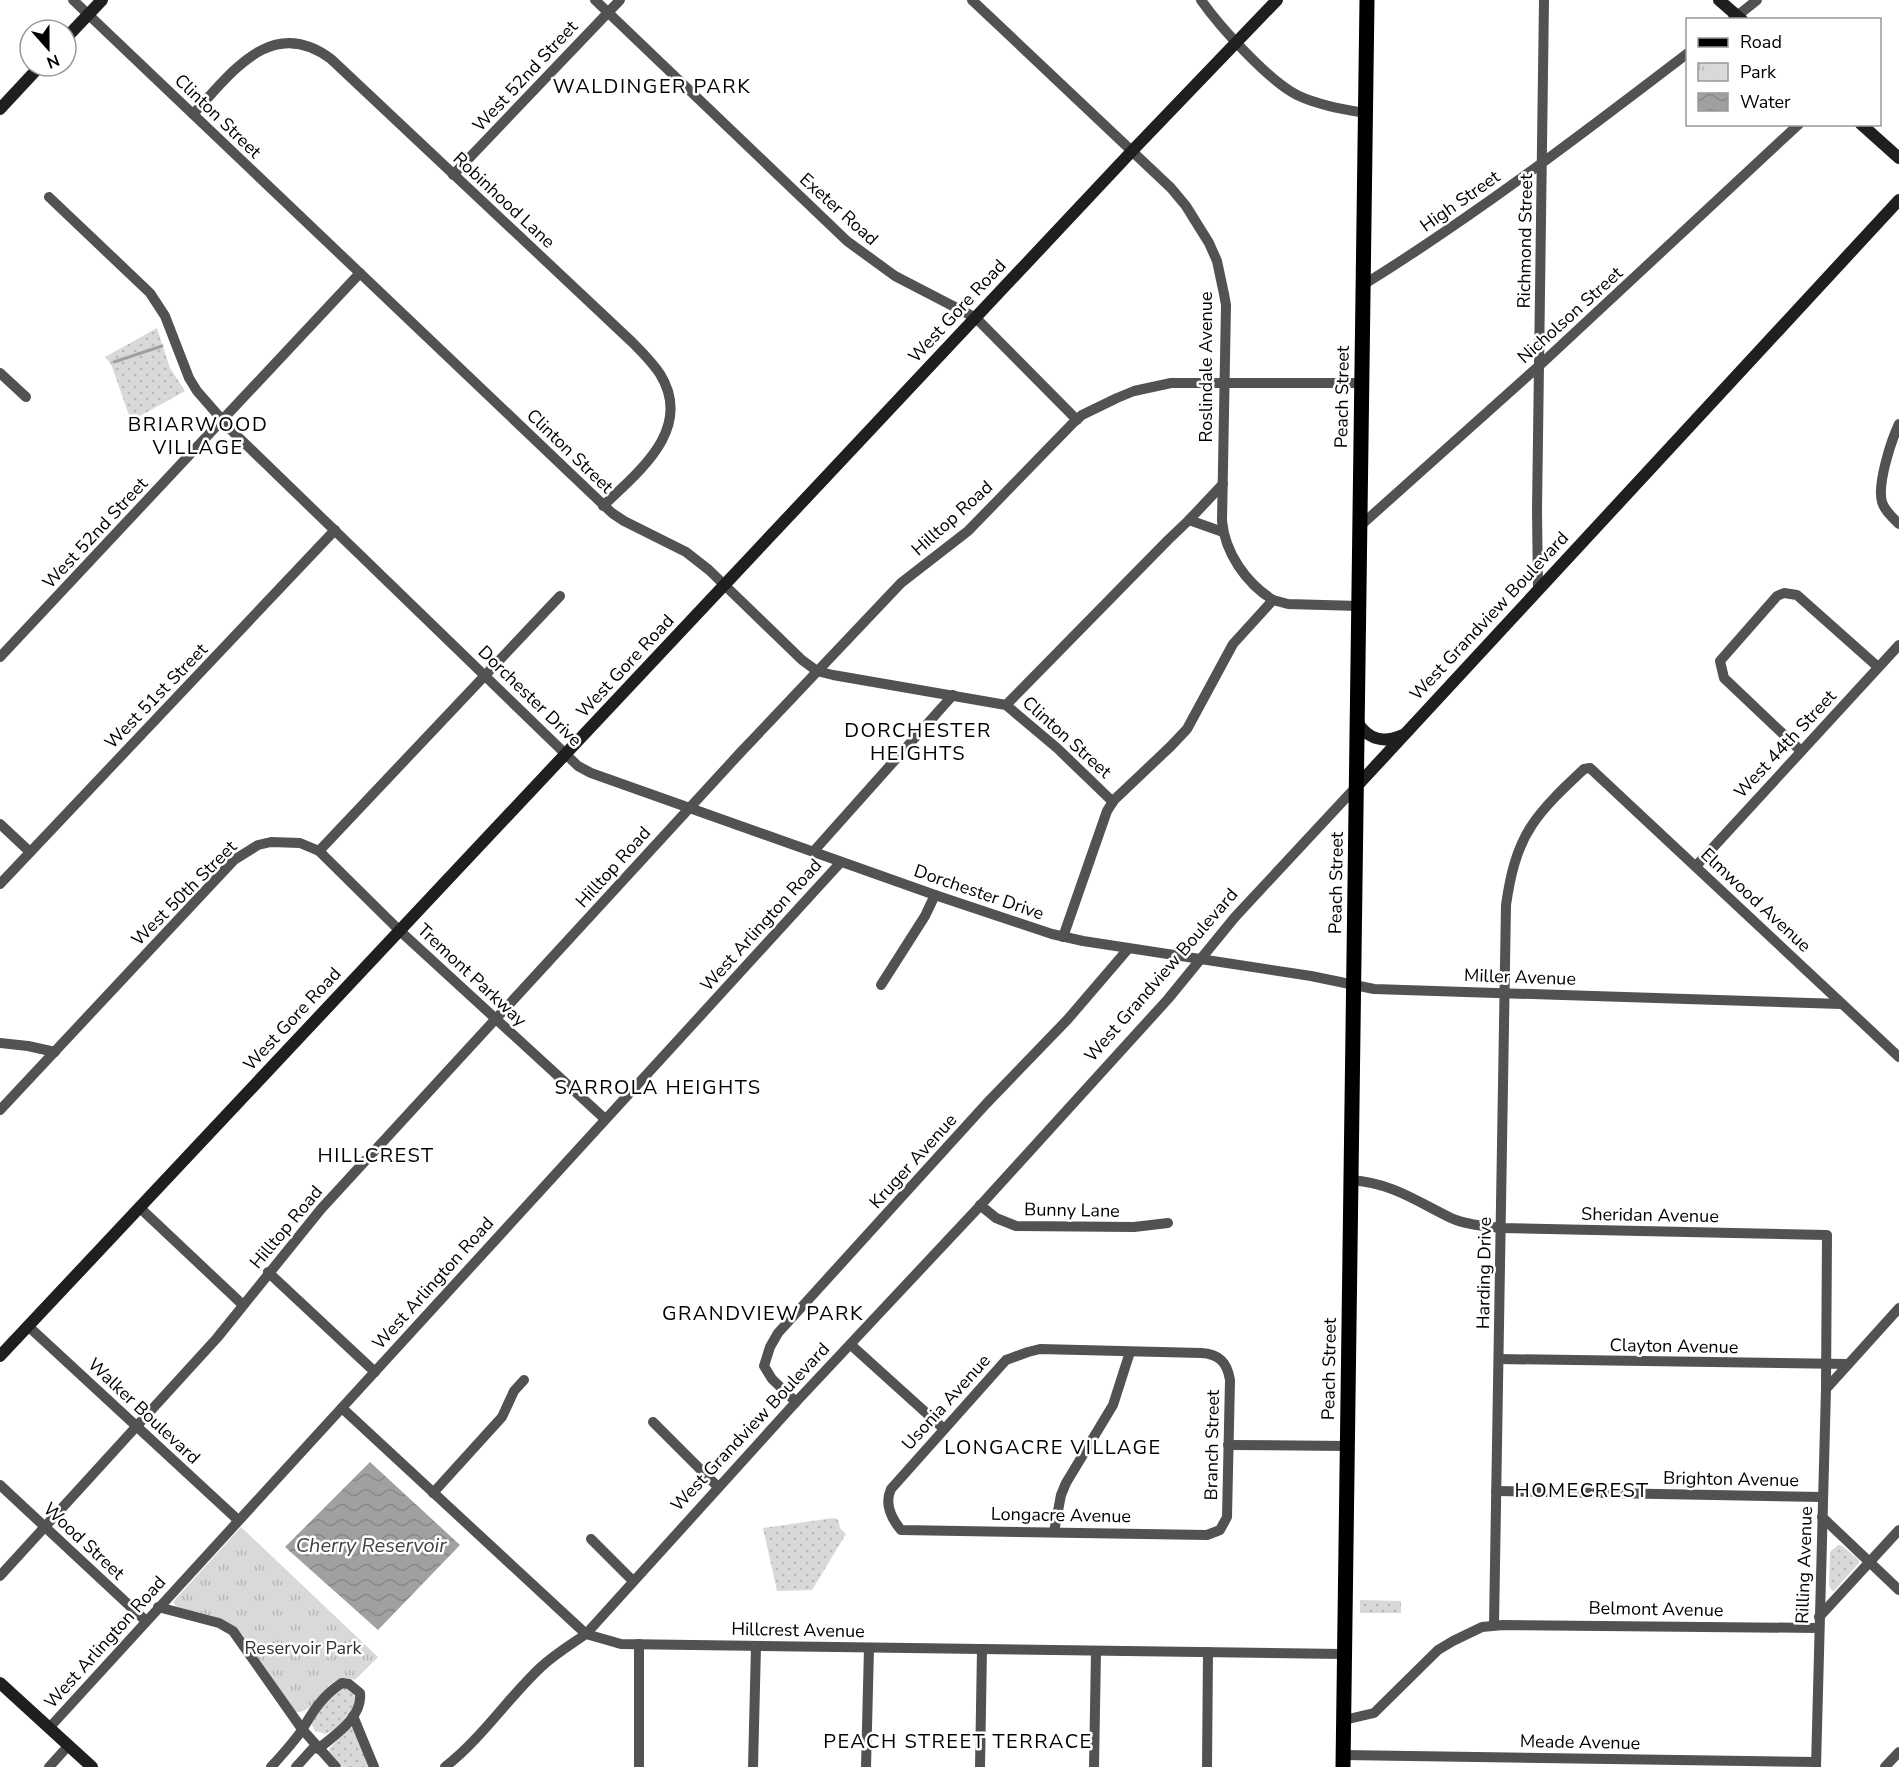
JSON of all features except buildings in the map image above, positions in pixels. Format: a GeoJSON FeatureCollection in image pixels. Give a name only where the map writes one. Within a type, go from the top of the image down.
{"type":"FeatureCollection","features":[{"type":"Feature","properties":{"kind":"main road","name":"Peach Street"},"geometry":{"type":"LineString","coordinates":[[1343,1761],[1367,0]]}},
{"type":"Feature","properties":{"kind":"street","name":"Clinton Street"},"geometry":{"type":"LineString","coordinates":[[73,0],[603,506],[624,521],[686,552],[709,570],[775,636],[817,671],[1006,705],[1057,748],[1113,801]]}},
{"type":"Feature","properties":{"kind":"street"},"geometry":{"type":"LineString","coordinates":[[78,25],[102,0]]}},
{"type":"Feature","properties":{"kind":"street","name":"Exeter Road"},"geometry":{"type":"LineString","coordinates":[[595,0],[847,241],[895,276],[976,318],[1077,420]]}},
{"type":"Feature","properties":{"kind":"street","name":"West 52nd Street"},"geometry":{"type":"LineString","coordinates":[[453,175],[620,0]]}},
{"type":"Feature","properties":{"kind":"street","name":"Roslindale Avenue"},"geometry":{"type":"LineString","coordinates":[[972,0],[1132,151],[1186,206],[1199,224],[1217,261],[1226,305],[1223,532],[1237,563],[1253,584],[1273,600]]}},
{"type":"Feature","properties":{"kind":"street"},"geometry":{"type":"LineString","coordinates":[[1201,0],[1237,42],[1272,77],[1290,91],[1314,102],[1365,113]]}},
{"type":"Feature","properties":{"kind":"street","name":"West Gore Road"},"geometry":{"type":"LineString","coordinates":[[0,1356],[1276,0]]}},
{"type":"Feature","properties":{"kind":"street","name":"Richmond Street"},"geometry":{"type":"LineString","coordinates":[[1538,590],[1537,511],[1544,0]]}},
{"type":"Feature","properties":{"kind":"street"},"geometry":{"type":"LineString","coordinates":[[1719,0],[1737,18],[1757,0]]}},
{"type":"Feature","properties":{"kind":"street","name":"Robinhood Lane"},"geometry":{"type":"LineString","coordinates":[[193,114],[240,65],[256,52],[284,44],[305,46],[319,51],[331,59],[632,342],[653,364],[666,386],[671,415],[661,446],[603,506]]}},
{"type":"Feature","properties":{"kind":"street","name":"High Street"},"geometry":{"type":"LineString","coordinates":[[1363,285],[1413,254],[1542,164],[1686,55]]}},
{"type":"Feature","properties":{"kind":"street"},"geometry":{"type":"LineString","coordinates":[[0,109],[29,78]]}},
{"type":"Feature","properties":{"kind":"street","name":"Nicholson Street"},"geometry":{"type":"LineString","coordinates":[[1360,526],[1540,364],[1797,126]]}},
{"type":"Feature","properties":{"kind":"street"},"geometry":{"type":"LineString","coordinates":[[1863,126],[1899,158]]}},
{"type":"Feature","properties":{"kind":"street","name":"Dorchester Drive"},"geometry":{"type":"LineString","coordinates":[[50,197],[150,293],[165,316],[189,378],[223,421],[578,766],[591,773],[841,862],[1063,937],[1200,960]]}},
{"type":"Feature","properties":{"kind":"street","name":"West Grandview Boulevard"},"geometry":{"type":"LineString","coordinates":[[445,1767],[465,1751],[539,1669],[557,1653],[586,1635],[718,1487],[981,1205],[1168,999],[1235,916],[1899,200]]}},
{"type":"Feature","properties":{"kind":"street","name":"West 52nd Street"},"geometry":{"type":"LineString","coordinates":[[0,657],[360,273]]}},
{"type":"Feature","properties":{"kind":"street"},"geometry":{"type":"LineString","coordinates":[[0,373],[26,397]]}},
{"type":"Feature","properties":{"kind":"street","name":"Hilltop Road"},"geometry":{"type":"LineString","coordinates":[[0,1576],[217,1338],[268,1272],[329,1201],[689,808],[902,583],[968,531],[1077,420],[1117,398],[1157,386],[1178,383],[1362,383]]}},
{"type":"Feature","properties":{"kind":"street"},"geometry":{"type":"LineString","coordinates":[[1899,424],[1887,459],[1881,489],[1882,504],[1899,524]]}},
{"type":"Feature","properties":{"kind":"street"},"geometry":{"type":"LineString","coordinates":[[1006,705],[1223,484]]}},
{"type":"Feature","properties":{"kind":"street"},"geometry":{"type":"LineString","coordinates":[[1189,520],[1223,532]]}},
{"type":"Feature","properties":{"kind":"street","name":"West 51st Street"},"geometry":{"type":"LineString","coordinates":[[0,884],[335,530]]}},
{"type":"Feature","properties":{"kind":"street"},"geometry":{"type":"LineString","coordinates":[[1801,751],[1724,678],[1720,662],[1777,596],[1784,593],[1797,595],[1878,668]]}},
{"type":"Feature","properties":{"kind":"street"},"geometry":{"type":"LineString","coordinates":[[319,851],[560,596]]}},
{"type":"Feature","properties":{"kind":"street"},"geometry":{"type":"LineString","coordinates":[[1063,937],[1107,811],[1113,801],[1186,729],[1233,644],[1273,600],[1288,604],[1359,606]]}},
{"type":"Feature","properties":{"kind":"street","name":"West 44th Street"},"geometry":{"type":"LineString","coordinates":[[1695,866],[1899,645]]}},
{"type":"Feature","properties":{"kind":"street","name":"West Arlington Road"},"geometry":{"type":"LineString","coordinates":[[813,852],[952,695]]}},
{"type":"Feature","properties":{"kind":"street"},"geometry":{"type":"LineString","coordinates":[[1357,722],[1368,735],[1374,738],[1388,740],[1404,735]]}},
{"type":"Feature","properties":{"kind":"street","name":"Elmwood Avenue"},"geometry":{"type":"LineString","coordinates":[[1590,768],[1899,1057]]}},
{"type":"Feature","properties":{"kind":"street","name":"Harding Drive"},"geometry":{"type":"LineString","coordinates":[[1494,1625],[1506,905],[1510,877],[1517,854],[1532,825],[1584,769],[1590,768]]}},
{"type":"Feature","properties":{"kind":"street"},"geometry":{"type":"LineString","coordinates":[[0,824],[30,852]]}},
{"type":"Feature","properties":{"kind":"street","name":"West 50th Street"},"geometry":{"type":"LineString","coordinates":[[0,1110],[226,868],[245,851],[258,844],[285,841],[300,843],[319,851]]}},
{"type":"Feature","properties":{"kind":"street","name":"Tremont Parkway"},"geometry":{"type":"LineString","coordinates":[[319,851],[400,931],[605,1119]]}},
{"type":"Feature","properties":{"kind":"street","name":"West Arlington Road"},"geometry":{"type":"LineString","coordinates":[[50,1727],[841,862]]}},
{"type":"Feature","properties":{"kind":"street"},"geometry":{"type":"LineString","coordinates":[[881,985],[925,916],[935,895]]}},
{"type":"Feature","properties":{"kind":"street","name":"Kruger Avenue"},"geometry":{"type":"LineString","coordinates":[[796,1402],[772,1379],[764,1366],[770,1347],[778,1333],[986,1104],[1068,1019],[1128,948]]}},
{"type":"Feature","properties":{"kind":"street","name":"Miller Avenue"},"geometry":{"type":"LineString","coordinates":[[1200,960],[1311,976],[1374,989],[1841,1004]]}},
{"type":"Feature","properties":{"kind":"street"},"geometry":{"type":"LineString","coordinates":[[0,1043],[55,1052]]}},
{"type":"Feature","properties":{"kind":"street","name":"Sheridan Avenue"},"geometry":{"type":"LineString","coordinates":[[1351,1180],[1372,1182],[1402,1192],[1463,1222],[1501,1228],[1827,1235],[1826,1364]]}},
{"type":"Feature","properties":{"kind":"street","name":"Bunny Lane"},"geometry":{"type":"LineString","coordinates":[[981,1205],[996,1218],[1016,1226],[1134,1227],[1168,1223]]}},
{"type":"Feature","properties":{"kind":"street"},"geometry":{"type":"LineString","coordinates":[[138,1207],[243,1305]]}},
{"type":"Feature","properties":{"kind":"street"},"geometry":{"type":"LineString","coordinates":[[268,1272],[375,1372]]}},
{"type":"Feature","properties":{"kind":"street"},"geometry":{"type":"LineString","coordinates":[[1826,1389],[1899,1308]]}},
{"type":"Feature","properties":{"kind":"street","name":"Walker Boulevard"},"geometry":{"type":"LineString","coordinates":[[28,1326],[238,1520]]}},
{"type":"Feature","properties":{"kind":"street"},"geometry":{"type":"LineString","coordinates":[[850,1345],[944,1429]]}},
{"type":"Feature","properties":{"kind":"street","name":"Usonia Avenue"},"geometry":{"type":"LineString","coordinates":[[901,1530],[889,1508],[891,1489],[1006,1360],[1040,1349],[1201,1353],[1216,1356],[1222,1360]]}},
{"type":"Feature","properties":{"kind":"street"},"geometry":{"type":"LineString","coordinates":[[1054,1532],[1065,1483],[1113,1405],[1130,1352]]}},
{"type":"Feature","properties":{"kind":"street","name":"Clayton Avenue"},"geometry":{"type":"LineString","coordinates":[[1499,1359],[1848,1364]]}},
{"type":"Feature","properties":{"kind":"street","name":"Branch Street"},"geometry":{"type":"LineString","coordinates":[[1220,1530],[1227,1518],[1230,1380],[1227,1367],[1222,1360]]}},
{"type":"Feature","properties":{"kind":"street","name":"Rilling Avenue"},"geometry":{"type":"LineString","coordinates":[[1816,1765],[1826,1364]]}},
{"type":"Feature","properties":{"kind":"street"},"geometry":{"type":"LineString","coordinates":[[433,1493],[502,1417],[514,1392],[524,1380]]}},
{"type":"Feature","properties":{"kind":"street","name":"Hillcrest Avenue"},"geometry":{"type":"LineString","coordinates":[[342,1408],[586,1635],[610,1642],[1344,1654]]}},
{"type":"Feature","properties":{"kind":"street"},"geometry":{"type":"LineString","coordinates":[[653,1422],[718,1487]]}},
{"type":"Feature","properties":{"kind":"street"},"geometry":{"type":"LineString","coordinates":[[1228,1445],[1347,1446]]}},
{"type":"Feature","properties":{"kind":"street","name":"Wood Street"},"geometry":{"type":"LineString","coordinates":[[0,1485],[146,1621]]}},
{"type":"Feature","properties":{"kind":"street","name":"Brighton Avenue"},"geometry":{"type":"LineString","coordinates":[[1496,1491],[1822,1497]]}},
{"type":"Feature","properties":{"kind":"street"},"geometry":{"type":"LineString","coordinates":[[1822,1517],[1899,1590]]}},
{"type":"Feature","properties":{"kind":"street","name":"Longacre Avenue"},"geometry":{"type":"LineString","coordinates":[[901,1530],[1207,1535],[1220,1530]]}},
{"type":"Feature","properties":{"kind":"street"},"geometry":{"type":"LineString","coordinates":[[1819,1623],[1869,1562],[1899,1530]]}},
{"type":"Feature","properties":{"kind":"street"},"geometry":{"type":"LineString","coordinates":[[591,1539],[633,1581]]}},
{"type":"Feature","properties":{"kind":"street"},"geometry":{"type":"LineString","coordinates":[[159,1607],[219,1623],[233,1631],[302,1729],[336,1767]]}},
{"type":"Feature","properties":{"kind":"street","name":"Belmont Avenue"},"geometry":{"type":"LineString","coordinates":[[1494,1625],[1819,1623]]}},
{"type":"Feature","properties":{"kind":"street"},"geometry":{"type":"LineString","coordinates":[[1344,1720],[1374,1713],[1438,1650],[1470,1632],[1494,1625]]}},
{"type":"Feature","properties":{"kind":"street"},"geometry":{"type":"LineString","coordinates":[[639,1644],[639,1767]]}},
{"type":"Feature","properties":{"kind":"street"},"geometry":{"type":"LineString","coordinates":[[753,1767],[756,1646]]}},
{"type":"Feature","properties":{"kind":"street"},"geometry":{"type":"LineString","coordinates":[[866,1767],[869,1648]]}},
{"type":"Feature","properties":{"kind":"street"},"geometry":{"type":"LineString","coordinates":[[980,1767],[982,1649]]}},
{"type":"Feature","properties":{"kind":"street"},"geometry":{"type":"LineString","coordinates":[[1094,1767],[1096,1651]]}},
{"type":"Feature","properties":{"kind":"street"},"geometry":{"type":"LineString","coordinates":[[1207,1767],[1208,1653]]}},
{"type":"Feature","properties":{"kind":"street"},"geometry":{"type":"LineString","coordinates":[[0,1683],[92,1767]]}},
{"type":"Feature","properties":{"kind":"street"},"geometry":{"type":"LineString","coordinates":[[272,1767],[324,1697],[342,1683],[349,1684],[360,1693],[361,1702],[353,1716],[296,1767]]}},
{"type":"Feature","properties":{"kind":"street"},"geometry":{"type":"LineString","coordinates":[[353,1716],[374,1767]]}},
{"type":"Feature","properties":{"kind":"street"},"geometry":{"type":"LineString","coordinates":[[49,1767],[69,1745]]}},
{"type":"Feature","properties":{"kind":"street"},"geometry":{"type":"LineString","coordinates":[[1885,1767],[1899,1752]]}},
{"type":"Feature","properties":{"kind":"street","name":"Meade Avenue"},"geometry":{"type":"LineString","coordinates":[[1343,1761],[1816,1765]]}},
{"type":"Feature","properties":{"kind":"green space"},"geometry":{"type":"Polygon","coordinates":[[[157,328],[170,368],[185,391],[131,421],[111,364],[105,357],[157,328]]]}},
{"type":"Feature","properties":{"kind":"green space"},"geometry":{"type":"Polygon","coordinates":[[[838,1519],[840,1528],[846,1534],[812,1590],[777,1591],[763,1528],[838,1519]]]}},
{"type":"Feature","properties":{"kind":"green space","name":"Reservoir Park"},"geometry":{"type":"Polygon","coordinates":[[[241,1527],[378,1657],[355,1680],[335,1681],[310,1707],[303,1711],[295,1712],[235,1627],[212,1616],[177,1607],[173,1602],[241,1527]]]}},
{"type":"Feature","properties":{"kind":"green space"},"geometry":{"type":"Polygon","coordinates":[[[1838,1545],[1859,1560],[1859,1563],[1834,1591],[1829,1585],[1830,1552],[1838,1545]]]}},
{"type":"Feature","properties":{"kind":"green space"},"geometry":{"type":"Polygon","coordinates":[[[1360,1600],[1401,1601],[1401,1613],[1360,1613],[1360,1600]]]}},
{"type":"Feature","properties":{"kind":"green space"},"geometry":{"type":"Polygon","coordinates":[[[344,1687],[350,1689],[357,1700],[351,1710],[340,1724],[326,1734],[315,1731],[311,1723],[329,1696],[344,1687]]]}},
{"type":"Feature","properties":{"kind":"green space"},"geometry":{"type":"Polygon","coordinates":[[[349,1728],[353,1728],[369,1767],[343,1767],[329,1754],[329,1749],[349,1728]]]}},
{"type":"Feature","properties":{"kind":"water","name":"Cherry Reservoir"},"geometry":{"type":"Polygon","coordinates":[[[370,1462],[460,1545],[378,1630],[285,1547],[370,1462]]]}},
{"type":"Feature","properties":{"kind":"waterway"},"geometry":{"type":"LineString","coordinates":[[114,362],[162,346]]}},
{"type":"Feature","properties":{"kind":"district","name":"WALDINGER PARK"},"geometry":{"type":"Point","coordinates":[652,86]}},
{"type":"Feature","properties":{"kind":"district","name":"BRIARWOOD VILLAGE"},"geometry":{"type":"Point","coordinates":[198,436]}},
{"type":"Feature","properties":{"kind":"district","name":"DORCHESTER HEIGHTS"},"geometry":{"type":"Point","coordinates":[918,742]}},
{"type":"Feature","properties":{"kind":"district","name":"SARROLA HEIGHTS"},"geometry":{"type":"Point","coordinates":[658,1087]}},
{"type":"Feature","properties":{"kind":"district","name":"HILLCREST"},"geometry":{"type":"Point","coordinates":[376,1155]}},
{"type":"Feature","properties":{"kind":"district","name":"GRANDVIEW PARK"},"geometry":{"type":"Point","coordinates":[763,1313]}},
{"type":"Feature","properties":{"kind":"district","name":"LONGACRE VILLAGE"},"geometry":{"type":"Point","coordinates":[1053,1447]}},
{"type":"Feature","properties":{"kind":"district","name":"HOMECREST"},"geometry":{"type":"Point","coordinates":[1582,1490]}},
{"type":"Feature","properties":{"kind":"district","name":"PEACH STREET TERRACE"},"geometry":{"type":"Point","coordinates":[958,1741]}}]}
